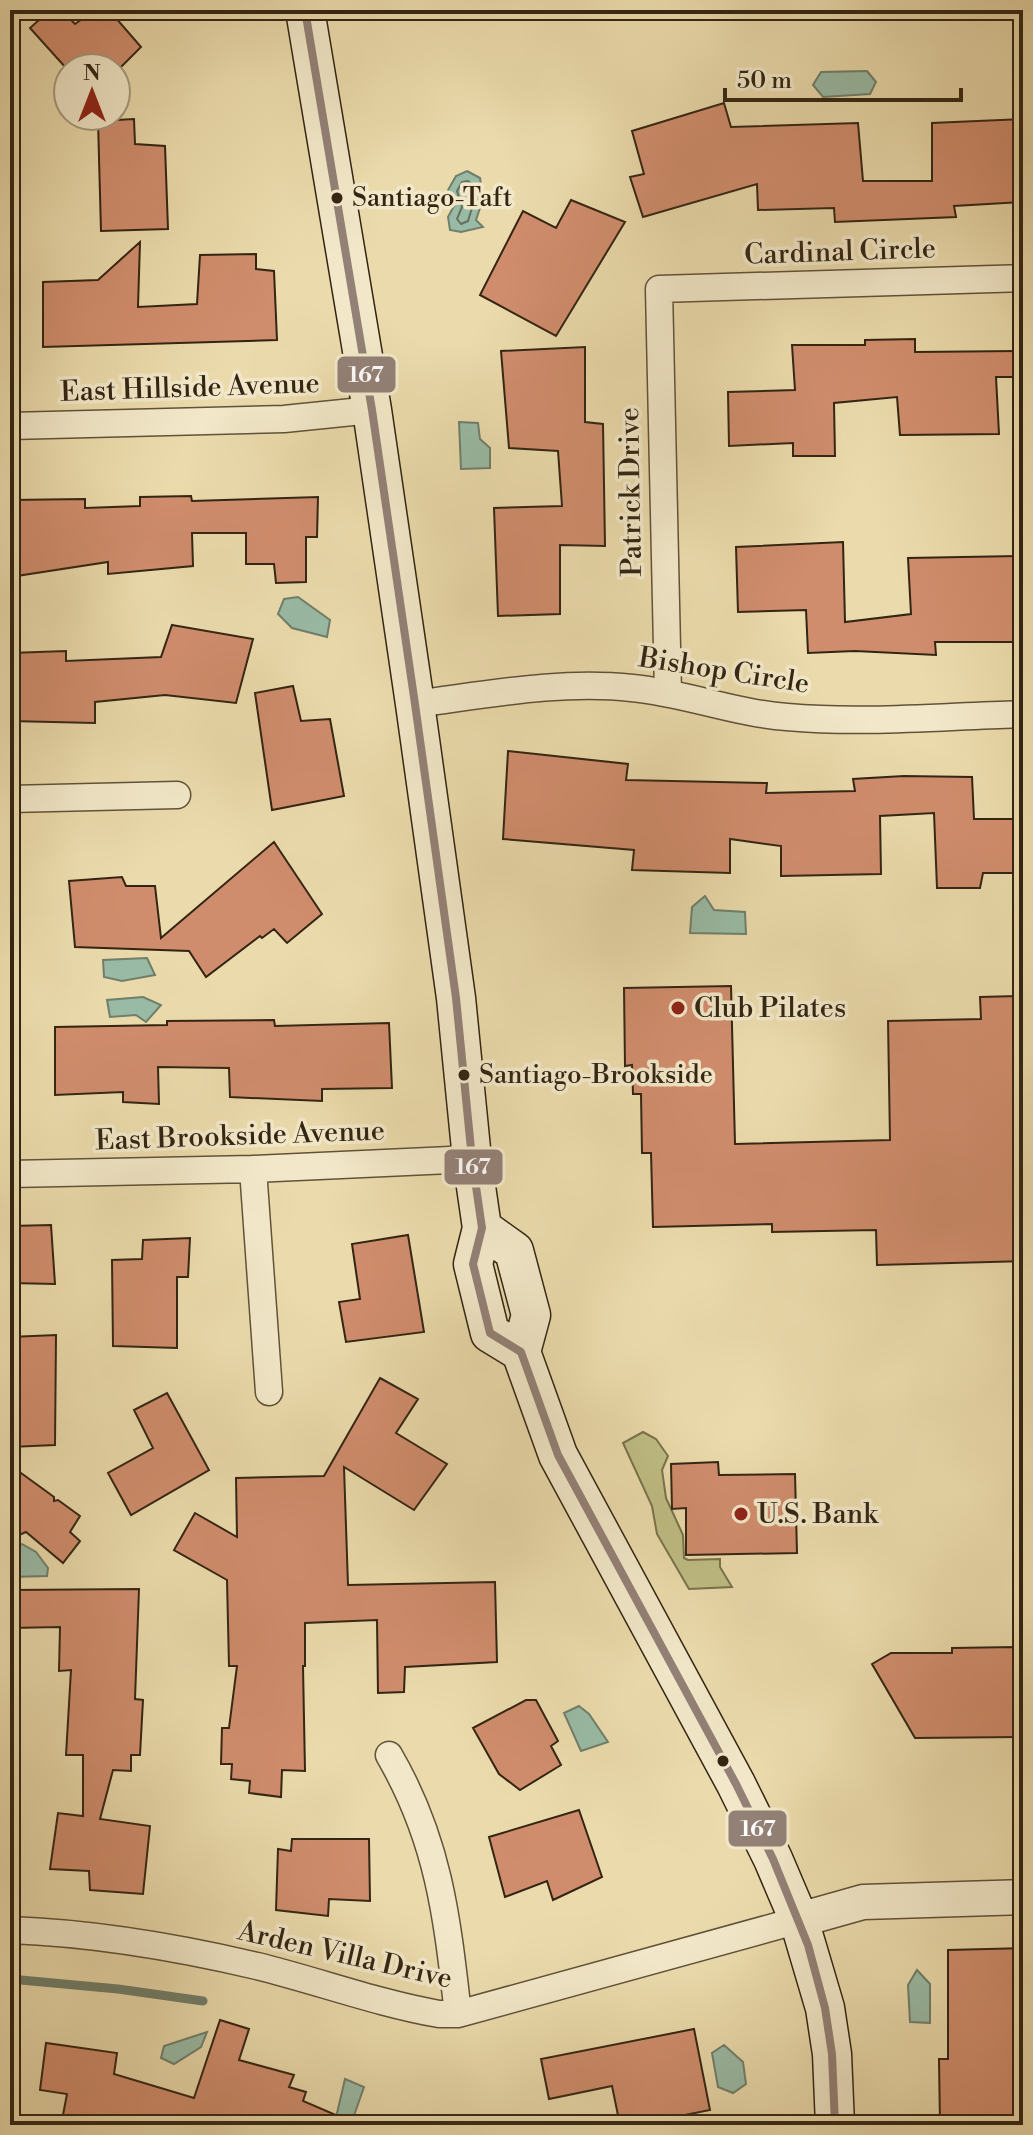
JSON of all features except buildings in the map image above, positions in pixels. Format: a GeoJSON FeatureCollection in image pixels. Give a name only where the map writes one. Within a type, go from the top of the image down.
{"type":"FeatureCollection","features":[{"type":"Feature","properties":{"kind":"main road"},"geometry":{"type":"LineString","coordinates":[[305,10],[372,410],[415,704],[456,998],[482,1228],[473,1264],[490,1333],[521,1352],[545,1426],[558,1455],[736,1784],[773,1859],[799,1920],[825,2008],[832,2054],[835,2125]]}},
{"type":"Feature","properties":{"kind":"street","name":"Cardinal Circle"},"geometry":{"type":"LineString","coordinates":[[659,289],[1023,278]]}},
{"type":"Feature","properties":{"kind":"street","name":"Patrick Drive"},"geometry":{"type":"LineString","coordinates":[[659,289],[668,693]]}},
{"type":"Feature","properties":{"kind":"street","name":"East Hillside Avenue"},"geometry":{"type":"LineString","coordinates":[[10,426],[270,420],[372,410]]}},
{"type":"Feature","properties":{"kind":"street","name":"Bishop Circle"},"geometry":{"type":"LineString","coordinates":[[415,704],[565,686],[634,688],[668,693],[747,713],[788,717],[834,719],[1023,714]]}},
{"type":"Feature","properties":{"kind":"street"},"geometry":{"type":"LineString","coordinates":[[10,799],[177,795]]}},
{"type":"Feature","properties":{"kind":"street","name":"East Brookside Avenue"},"geometry":{"type":"LineString","coordinates":[[10,1174],[253,1169],[472,1159]]}},
{"type":"Feature","properties":{"kind":"street"},"geometry":{"type":"LineString","coordinates":[[253,1169],[269,1392]]}},
{"type":"Feature","properties":{"kind":"street"},"geometry":{"type":"LineString","coordinates":[[389,1755],[413,1801],[438,1874],[446,1910],[458,2014]]}},
{"type":"Feature","properties":{"kind":"street"},"geometry":{"type":"LineString","coordinates":[[799,1920],[863,1902],[1023,1897]]}},
{"type":"Feature","properties":{"kind":"street","name":"Arden Villa Drive"},"geometry":{"type":"LineString","coordinates":[[10,1930],[56,1932],[195,1953],[420,2011],[458,2014],[799,1920]]}},
{"type":"Feature","properties":{"kind":"shaded area"},"geometry":{"type":"Polygon","coordinates":[[[643,1432],[656,1439],[668,1456],[662,1470],[666,1498],[683,1535],[684,1558],[720,1559],[720,1567],[732,1587],[689,1589],[657,1534],[652,1506],[623,1443],[643,1432]]]}},
{"type":"Feature","properties":{"kind":"water"},"geometry":{"type":"Polygon","coordinates":[[[867,71],[876,82],[870,94],[823,97],[813,85],[821,72],[867,71]]]}},
{"type":"Feature","properties":{"kind":"water"},"geometry":{"type":"Polygon","coordinates":[[[467,171],[480,178],[483,199],[476,220],[483,227],[461,232],[450,230],[448,217],[454,206],[448,190],[456,176],[467,171]]]}},
{"type":"Feature","properties":{"kind":"water"},"geometry":{"type":"Polygon","coordinates":[[[459,422],[478,423],[480,439],[490,448],[490,468],[461,469],[459,422]]]}},
{"type":"Feature","properties":{"kind":"water"},"geometry":{"type":"Polygon","coordinates":[[[298,597],[330,620],[327,637],[292,628],[278,614],[284,599],[298,597]]]}},
{"type":"Feature","properties":{"kind":"water"},"geometry":{"type":"Polygon","coordinates":[[[705,896],[714,910],[745,912],[746,934],[690,933],[692,907],[705,896]]]}},
{"type":"Feature","properties":{"kind":"water"},"geometry":{"type":"Polygon","coordinates":[[[147,958],[155,975],[122,981],[104,977],[103,960],[147,958]]]}},
{"type":"Feature","properties":{"kind":"water"},"geometry":{"type":"Polygon","coordinates":[[[143,997],[161,1005],[146,1022],[136,1015],[110,1017],[107,1000],[143,997]]]}},
{"type":"Feature","properties":{"kind":"water"},"geometry":{"type":"Polygon","coordinates":[[[22,1544],[36,1552],[48,1568],[47,1576],[10,1577],[10,1549],[22,1544]]]}},
{"type":"Feature","properties":{"kind":"water"},"geometry":{"type":"Polygon","coordinates":[[[579,1706],[589,1714],[608,1742],[581,1751],[564,1713],[579,1706]]]}},
{"type":"Feature","properties":{"kind":"water"},"geometry":{"type":"Polygon","coordinates":[[[917,1970],[930,1984],[930,2023],[910,2022],[908,1985],[917,1970]]]}},
{"type":"Feature","properties":{"kind":"water"},"geometry":{"type":"Polygon","coordinates":[[[207,2032],[201,2047],[174,2064],[161,2058],[164,2046],[207,2032]]]}},
{"type":"Feature","properties":{"kind":"water"},"geometry":{"type":"Polygon","coordinates":[[[724,2045],[743,2062],[746,2084],[733,2093],[718,2087],[712,2053],[724,2045]]]}},
{"type":"Feature","properties":{"kind":"water"},"geometry":{"type":"Polygon","coordinates":[[[345,2079],[364,2087],[351,2124],[335,2122],[345,2079]]]}},
{"type":"Feature","properties":{"kind":"waterway"},"geometry":{"type":"LineString","coordinates":[[10,1979],[203,2001]]}},
{"type":"Feature","properties":{"kind":"transit line","name":"167"},"geometry":{"type":"LineString","coordinates":[[305,10],[372,410],[415,704],[456,998],[482,1228],[473,1264],[490,1333],[521,1352],[558,1455],[736,1784],[773,1859],[808,1945],[825,2008],[832,2054],[835,2125]]}},
{"type":"Feature","properties":{"kind":"place","name":"Santiago-Taft"},"geometry":{"type":"Point","coordinates":[337,198]}},
{"type":"Feature","properties":{"kind":"place","name":"Club Pilates"},"geometry":{"type":"Point","coordinates":[678,1008]}},
{"type":"Feature","properties":{"kind":"place","name":"Santiago-Brookside"},"geometry":{"type":"Point","coordinates":[464,1075]}},
{"type":"Feature","properties":{"kind":"place","name":"U.S. Bank"},"geometry":{"type":"Point","coordinates":[741,1514]}}]}
